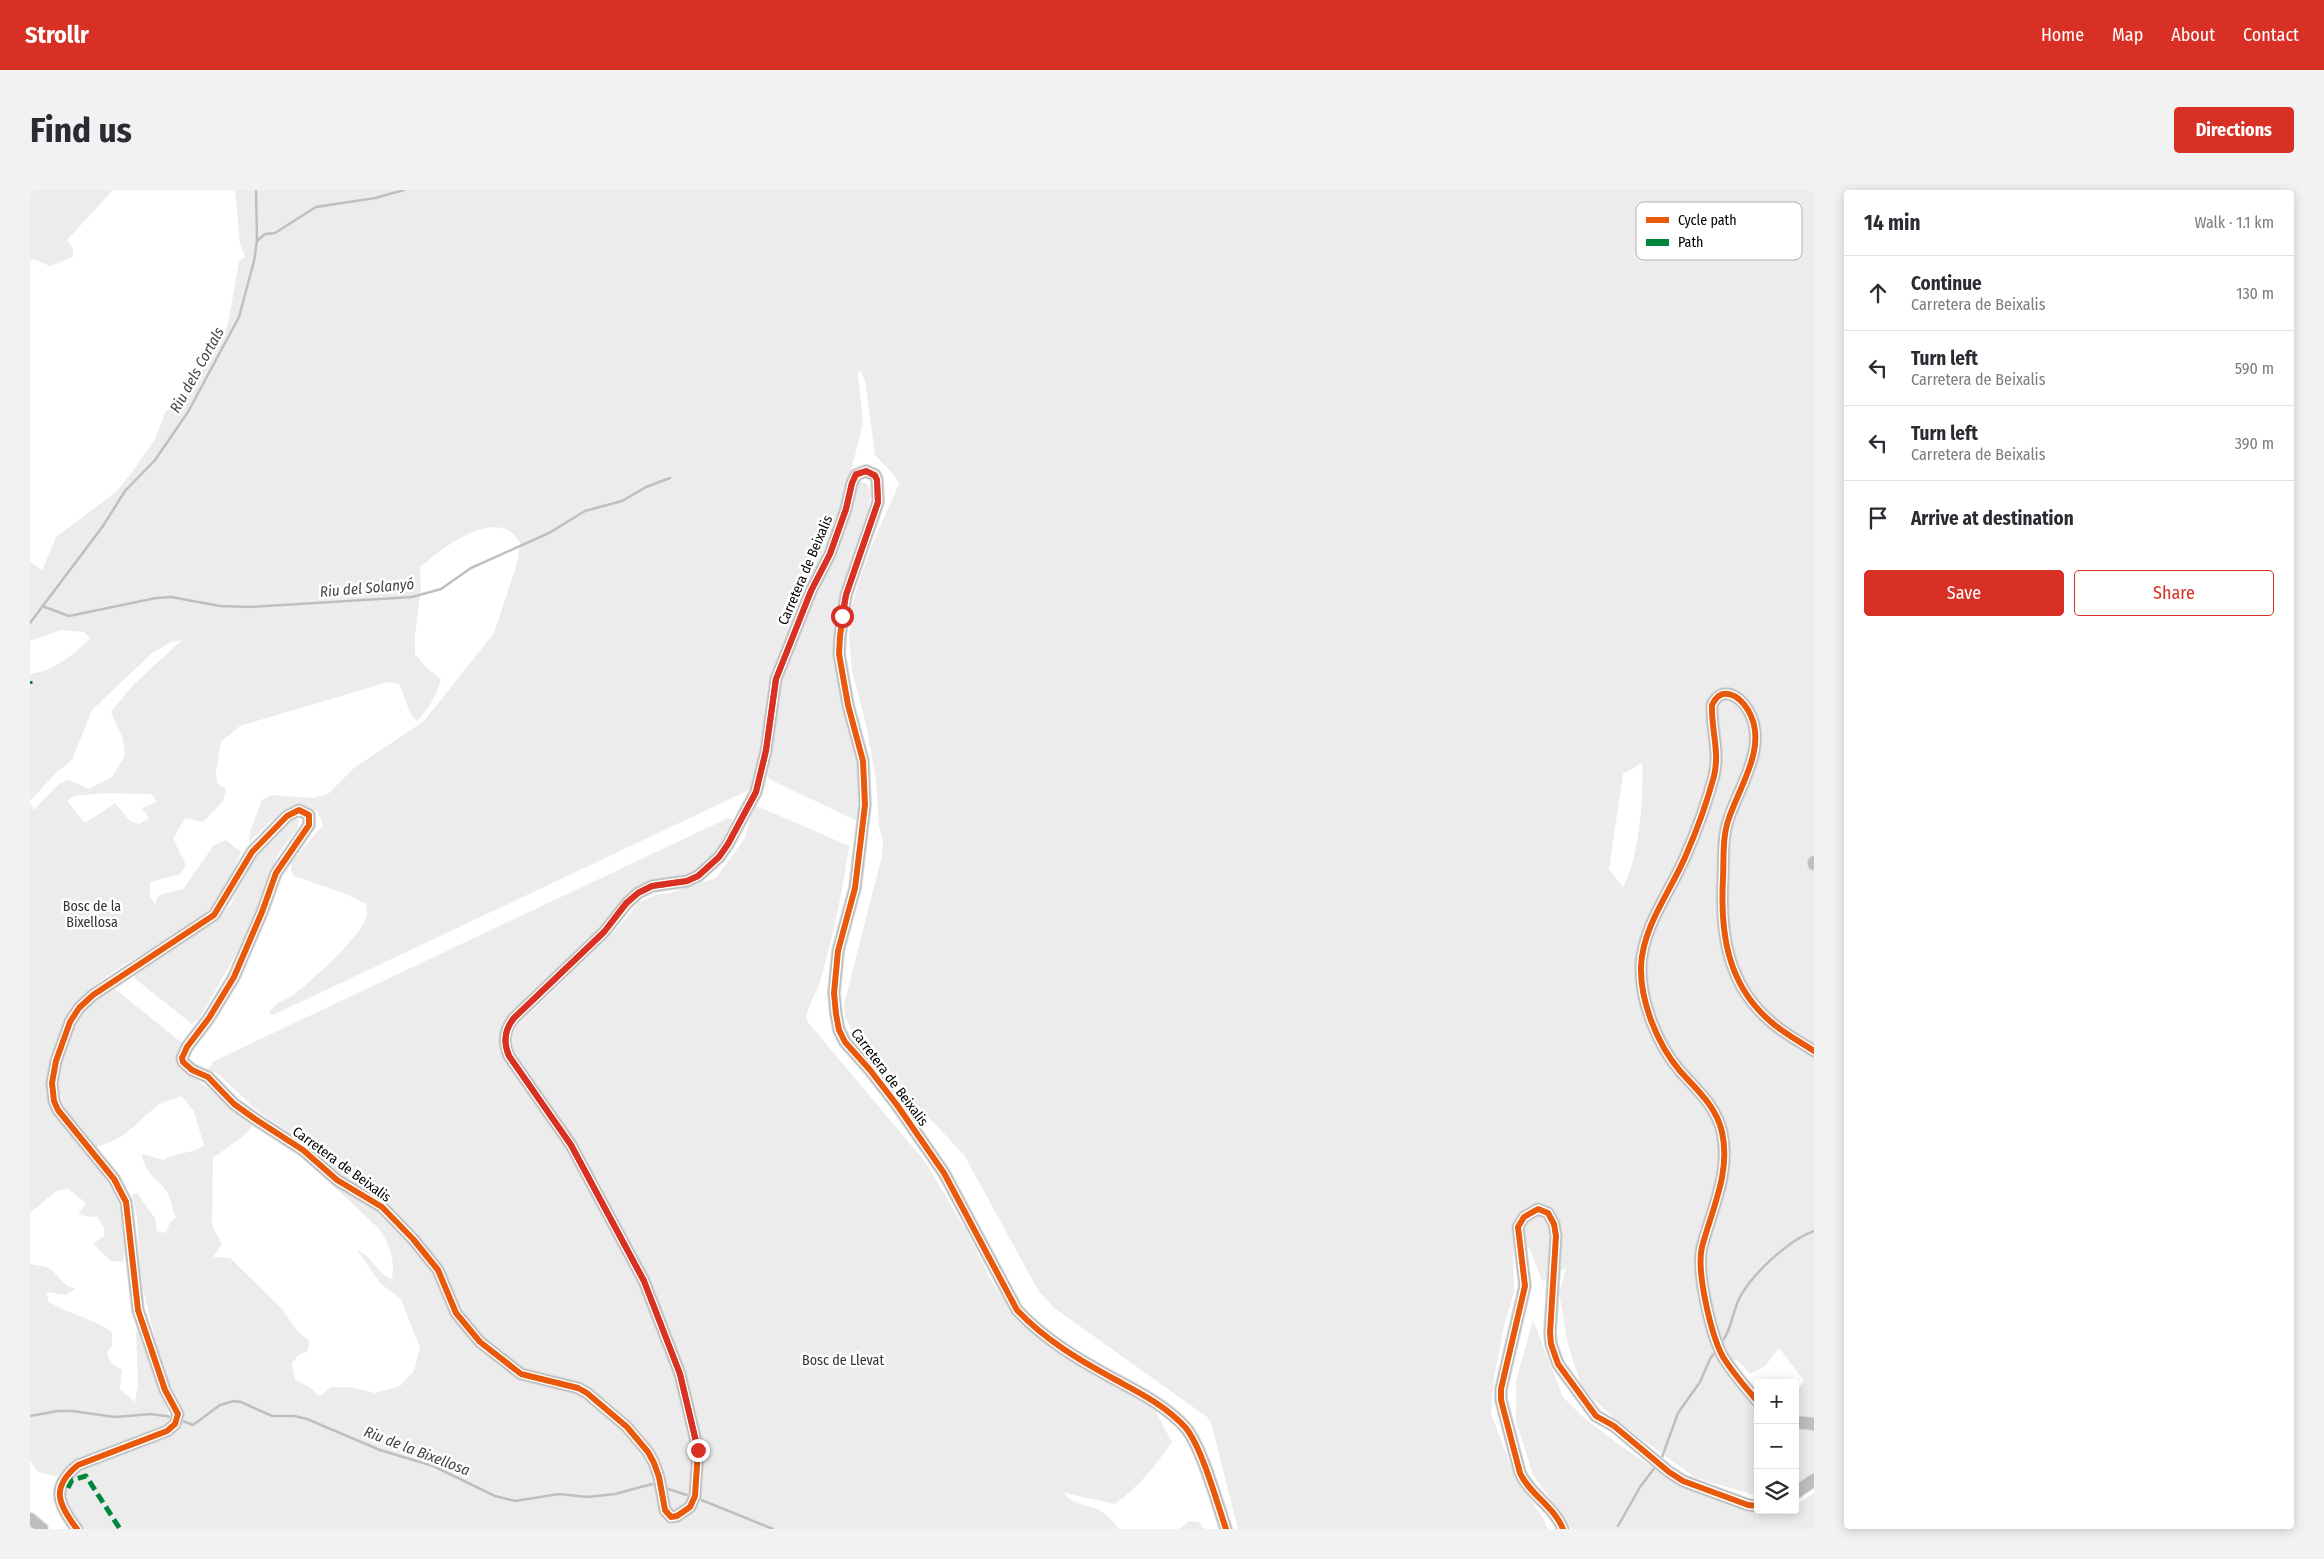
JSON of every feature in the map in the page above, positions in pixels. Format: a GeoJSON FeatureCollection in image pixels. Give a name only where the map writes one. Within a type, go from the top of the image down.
{"type":"FeatureCollection","features":[{"type":"Feature","properties":{"kind":"main road","name":"Carretera de Beixalis"},"geometry":{"type":"LineString","coordinates":[[77,1529],[61,1502],[61,1484],[66,1475],[78,1465],[167,1432],[175,1424],[178,1414],[165,1390],[138,1310],[126,1202],[114,1179],[58,1110],[54,1101],[52,1083],[56,1062],[70,1022],[86,1000],[214,915],[252,852],[287,816],[300,810],[309,815],[309,825],[276,873],[262,912],[234,977],[209,1018],[187,1048],[182,1058],[183,1062],[192,1070],[208,1077],[234,1104],[255,1120],[303,1150],[337,1180],[382,1207],[413,1239],[438,1270],[456,1313],[480,1342],[521,1374],[578,1388],[587,1393],[627,1427],[648,1452],[659,1477],[667,1514],[677,1516],[690,1507],[696,1488],[698,1450],[680,1374],[644,1281],[571,1145],[509,1056],[505,1046],[505,1034],[514,1018],[604,932],[632,898],[652,886],[687,881],[698,876],[719,857],[728,844],[756,792],[766,750],[773,698],[780,670],[811,591],[830,554],[846,509],[852,483],[856,474],[866,471],[875,476],[877,480],[878,502],[846,595],[840,636],[841,673],[863,761],[866,796],[855,888],[838,950],[834,993],[839,1030],[845,1042],[870,1070],[944,1173],[1017,1310],[1033,1327],[1055,1344],[1154,1401],[1185,1427],[1208,1476],[1226,1529]]}},
{"type":"Feature","properties":{"kind":"main road"},"geometry":{"type":"LineString","coordinates":[[1754,1398],[1743,1386],[1719,1346],[1702,1284],[1701,1258],[1722,1181],[1722,1132],[1712,1108],[1679,1070],[1659,1037],[1644,995],[1641,966],[1647,936],[1686,854],[1710,790],[1717,758],[1712,705],[1718,696],[1727,692],[1740,699],[1752,716],[1756,743],[1750,766],[1728,822],[1725,838],[1721,914],[1727,955],[1739,982],[1757,1008],[1781,1030],[1814,1051]]}},
{"type":"Feature","properties":{"kind":"main road"},"geometry":{"type":"LineString","coordinates":[[1563,1529],[1552,1511],[1525,1483],[1520,1473],[1501,1400],[1501,1389],[1525,1286],[1518,1227],[1524,1217],[1538,1209],[1545,1210],[1554,1224],[1556,1236],[1550,1333],[1551,1344],[1558,1364],[1596,1416],[1614,1426],[1658,1463],[1683,1481],[1754,1506]]}},
{"type":"Feature","properties":{"kind":"main road"},"geometry":{"type":"LineString","coordinates":[[1799,1422],[1814,1424]]}},
{"type":"Feature","properties":{"kind":"main road"},"geometry":{"type":"LineString","coordinates":[[1799,1489],[1814,1480]]}},
{"type":"Feature","properties":{"kind":"main road"},"geometry":{"type":"LineString","coordinates":[[30,1519],[42,1529]]}},
{"type":"Feature","properties":{"kind":"green space"},"geometry":{"type":"Polygon","coordinates":[[[30,190],[113,190],[67,240],[73,249],[73,257],[50,266],[33,259],[30,261],[30,190]]]}},
{"type":"Feature","properties":{"kind":"green space","name":"Bosc de la Bixellosa"},"geometry":{"type":"Polygon","coordinates":[[[235,190],[1814,190],[1814,1418],[1799,1415],[1799,1388],[1804,1381],[1779,1348],[1765,1366],[1750,1374],[1737,1360],[1721,1361],[1754,1406],[1754,1495],[1696,1478],[1617,1421],[1582,1388],[1568,1345],[1559,1293],[1566,1268],[1542,1281],[1529,1247],[1513,1248],[1514,1292],[1504,1326],[1494,1378],[1491,1414],[1516,1479],[1544,1519],[1547,1529],[1238,1529],[1211,1423],[1207,1417],[1053,1307],[1038,1290],[964,1155],[859,1043],[845,1018],[844,1004],[882,856],[883,842],[879,826],[876,780],[866,724],[852,671],[849,636],[851,609],[874,540],[899,484],[894,475],[875,455],[865,380],[860,370],[858,374],[863,423],[856,452],[841,506],[767,687],[762,739],[753,782],[749,790],[273,1015],[269,1013],[277,1004],[293,995],[309,982],[340,952],[364,923],[367,910],[366,904],[346,894],[294,876],[291,870],[292,861],[323,825],[317,811],[302,806],[288,809],[266,825],[249,843],[250,831],[262,800],[271,795],[313,798],[328,794],[354,768],[424,721],[494,633],[518,560],[520,542],[510,531],[499,528],[487,528],[462,537],[420,567],[421,589],[415,635],[415,654],[427,668],[441,679],[435,696],[421,717],[417,721],[411,715],[399,684],[388,682],[240,726],[221,742],[216,772],[217,783],[226,789],[223,801],[203,822],[185,818],[173,839],[186,865],[181,874],[150,882],[150,896],[155,904],[159,895],[183,889],[214,845],[226,840],[241,852],[227,885],[212,907],[205,913],[171,937],[113,972],[81,999],[67,1018],[48,1075],[47,1098],[56,1117],[102,1175],[119,1205],[125,1240],[123,1262],[111,1261],[93,1244],[104,1236],[104,1228],[97,1216],[91,1217],[78,1214],[86,1203],[68,1189],[56,1191],[30,1213],[30,803],[34,810],[60,783],[69,780],[89,789],[112,777],[125,755],[123,739],[111,712],[133,685],[182,640],[171,642],[151,654],[92,710],[72,760],[56,773],[30,801],[30,674],[55,666],[90,638],[84,632],[61,630],[30,641],[30,561],[42,571],[56,537],[116,492],[130,475],[155,439],[166,411],[183,397],[214,350],[228,324],[239,261],[245,257],[240,244],[235,190]],[[1642,763],[1623,774],[1609,869],[1623,887],[1637,844],[1641,810],[1642,763]],[[105,793],[74,796],[67,801],[85,823],[115,803],[130,821],[139,824],[149,818],[142,808],[157,802],[151,794],[105,793]]]}},
{"type":"Feature","properties":{"kind":"green space"},"geometry":{"type":"Polygon","coordinates":[[[860,481],[867,484],[871,493],[867,516],[835,621],[838,674],[858,769],[860,803],[859,815],[855,820],[769,779],[768,776],[781,681],[841,536],[856,487],[860,481]]]}},
{"type":"Feature","properties":{"kind":"green space","name":"Bosc de Llevat"},"geometry":{"type":"Polygon","coordinates":[[[757,806],[849,846],[833,934],[819,985],[807,1012],[807,1021],[926,1163],[967,1232],[993,1284],[1016,1315],[1038,1339],[1145,1402],[1155,1411],[1172,1442],[1146,1476],[1132,1491],[1115,1504],[1064,1493],[1075,1502],[1099,1510],[1110,1518],[1119,1529],[78,1529],[69,1509],[66,1493],[71,1480],[92,1465],[161,1440],[181,1427],[185,1414],[162,1367],[141,1281],[137,1220],[132,1194],[137,1193],[155,1218],[157,1231],[166,1233],[170,1222],[176,1218],[168,1194],[149,1172],[142,1154],[164,1160],[174,1155],[195,1150],[204,1145],[194,1112],[182,1096],[159,1104],[122,1136],[95,1147],[65,1109],[59,1089],[61,1064],[76,1021],[83,1010],[106,993],[115,989],[182,1043],[181,1067],[252,1126],[246,1134],[213,1158],[212,1225],[222,1244],[213,1257],[230,1258],[282,1309],[298,1332],[309,1341],[308,1351],[298,1355],[292,1364],[295,1380],[308,1386],[319,1396],[332,1387],[350,1387],[375,1393],[400,1386],[414,1371],[420,1348],[401,1299],[381,1284],[357,1250],[367,1256],[382,1274],[392,1279],[392,1259],[383,1235],[379,1229],[305,1159],[309,1145],[259,1112],[219,1075],[208,1069],[214,1061],[728,818],[734,820],[716,854],[694,873],[634,894],[505,1022],[515,1057],[512,1042],[515,1028],[615,931],[639,902],[656,895],[670,893],[716,878],[745,838],[753,808],[757,806]]]}},
{"type":"Feature","properties":{"kind":"green space"},"geometry":{"type":"Polygon","coordinates":[[[294,819],[299,820],[298,828],[278,854],[243,942],[199,1019],[192,1024],[134,978],[137,973],[217,919],[231,904],[245,871],[275,833],[294,819]]]}},
{"type":"Feature","properties":{"kind":"green space"},"geometry":{"type":"Polygon","coordinates":[[[30,1264],[50,1268],[67,1286],[76,1289],[66,1295],[46,1292],[49,1302],[112,1332],[112,1345],[107,1353],[111,1363],[122,1370],[120,1389],[135,1402],[138,1385],[136,1331],[143,1335],[170,1419],[161,1426],[75,1461],[56,1476],[38,1472],[30,1461],[30,1264]]]}},
{"type":"Feature","properties":{"kind":"green space"},"geometry":{"type":"Polygon","coordinates":[[[1533,1320],[1563,1397],[1583,1417],[1617,1443],[1669,1479],[1750,1512],[1754,1512],[1754,1514],[1799,1514],[1799,1503],[1814,1493],[1814,1529],[1572,1529],[1533,1475],[1516,1421],[1516,1381],[1533,1320]]]}},
{"type":"Feature","properties":{"kind":"green space"},"geometry":{"type":"Polygon","coordinates":[[[1799,1428],[1814,1430],[1814,1476],[1799,1483],[1799,1428]]]}},
{"type":"Feature","properties":{"kind":"green space"},"geometry":{"type":"Polygon","coordinates":[[[1188,1521],[1199,1522],[1204,1529],[1180,1529],[1188,1521]]]}},
{"type":"Feature","properties":{"kind":"waterway"},"geometry":{"type":"LineString","coordinates":[[256,190],[257,241]]}},
{"type":"Feature","properties":{"kind":"waterway","name":"Riu dels Cortals"},"geometry":{"type":"LineString","coordinates":[[30,623],[103,526],[125,491],[155,460],[188,412],[239,317],[254,261],[257,241],[265,234],[275,233],[316,207],[375,198],[404,190]]}},
{"type":"Feature","properties":{"kind":"waterway","name":"Riu del Solanyó"},"geometry":{"type":"LineString","coordinates":[[42,606],[69,616],[156,598],[171,597],[220,606],[248,607],[412,597],[441,589],[471,568],[549,533],[585,511],[622,501],[646,487],[670,478]]}},
{"type":"Feature","properties":{"kind":"waterway"},"geometry":{"type":"LineString","coordinates":[[1721,1343],[1725,1338],[1740,1297],[1754,1278],[1783,1250],[1804,1235],[1814,1231]]}},
{"type":"Feature","properties":{"kind":"waterway"},"geometry":{"type":"LineString","coordinates":[[1661,1460],[1678,1413],[1700,1382],[1715,1352]]}},
{"type":"Feature","properties":{"kind":"waterway","name":"Riu de la Bixellosa"},"geometry":{"type":"LineString","coordinates":[[180,1420],[193,1425],[220,1405],[234,1401],[241,1402],[272,1416],[294,1416],[307,1419],[380,1450],[433,1466],[495,1496],[515,1501],[559,1494],[587,1497],[615,1494],[652,1484],[656,1486]]}},
{"type":"Feature","properties":{"kind":"waterway","name":"Riu de la Bixellosa"},"geometry":{"type":"LineString","coordinates":[[30,1416],[58,1411],[72,1411],[115,1417],[151,1414],[172,1417]]}},
{"type":"Feature","properties":{"kind":"waterway"},"geometry":{"type":"LineString","coordinates":[[1618,1526],[1640,1487],[1656,1466]]}},
{"type":"Feature","properties":{"kind":"waterway"},"geometry":{"type":"LineString","coordinates":[[665,1488],[690,1496]]}},
{"type":"Feature","properties":{"kind":"waterway","name":"Riu de la Bixellosa"},"geometry":{"type":"LineString","coordinates":[[699,1499],[773,1529]]}},
{"type":"Feature","properties":{"kind":"marked path"},"geometry":{"type":"LineString","coordinates":[[68,1488],[72,1480],[86,1476],[120,1529]]}},
{"type":"Feature","properties":{"kind":"cycle path"},"geometry":{"type":"LineString","coordinates":[[77,1529],[61,1503],[61,1488],[69,1473],[78,1465],[167,1431],[175,1424],[178,1414],[165,1390],[138,1310],[126,1202],[114,1179],[58,1110],[54,1101],[52,1083],[56,1061],[70,1022],[79,1008],[93,995],[214,915],[252,852],[287,816],[299,810],[309,815],[309,825],[276,873],[262,912],[234,977],[209,1018],[187,1047],[182,1058],[183,1062],[192,1070],[208,1077],[234,1104],[303,1150],[337,1180],[382,1207],[413,1239],[438,1270],[456,1313],[480,1342],[521,1374],[578,1388],[587,1393],[627,1427],[648,1452],[659,1477],[665,1510],[671,1517],[677,1516],[690,1507],[695,1496],[698,1450],[680,1374],[644,1281],[571,1145],[509,1056],[506,1046],[506,1032],[514,1018],[604,932],[627,903],[638,893],[652,886],[687,881],[698,876],[719,857],[728,844],[756,792],[766,751],[776,679],[811,591],[830,554],[846,509],[852,483],[856,475],[866,471],[875,475],[877,480],[878,502],[846,595],[839,654],[848,705],[863,761],[865,805],[855,888],[838,951],[834,993],[839,1030],[845,1042],[897,1105],[944,1173],[1017,1310],[1039,1331],[1063,1349],[1152,1400],[1178,1419],[1191,1436],[1203,1461],[1226,1529]]}},
{"type":"Feature","properties":{"kind":"cycle path"},"geometry":{"type":"LineString","coordinates":[[1754,1397],[1735,1374],[1718,1347],[1706,1303],[1701,1271],[1702,1247],[1722,1176],[1724,1162],[1722,1132],[1711,1106],[1680,1071],[1657,1035],[1651,1022],[1641,979],[1643,951],[1652,922],[1690,845],[1702,816],[1714,776],[1716,749],[1712,705],[1720,695],[1730,694],[1740,700],[1748,710],[1754,723],[1755,737],[1750,765],[1729,818],[1724,840],[1722,899],[1725,937],[1729,956],[1735,974],[1744,991],[1756,1006],[1780,1029],[1814,1051]]}},
{"type":"Feature","properties":{"kind":"cycle path"},"geometry":{"type":"LineString","coordinates":[[1563,1529],[1554,1514],[1524,1481],[1520,1473],[1501,1400],[1501,1389],[1525,1286],[1518,1227],[1524,1217],[1538,1209],[1548,1213],[1554,1224],[1556,1236],[1550,1333],[1551,1344],[1558,1364],[1596,1416],[1614,1426],[1669,1472],[1683,1481],[1754,1506]]}},
{"type":"Feature","properties":{"kind":"route"},"geometry":{"type":"LineString","coordinates":[[698,1450],[680,1374],[644,1281],[571,1145],[509,1056],[505,1046],[505,1034],[514,1018],[604,932],[615,920],[626,903],[638,893],[652,886],[687,881],[698,876],[709,868],[728,844],[756,792],[766,750],[776,679],[811,591],[830,554],[846,509],[854,478],[856,474],[866,471],[875,476],[877,480],[878,502],[846,595],[842,616]]}}]}
